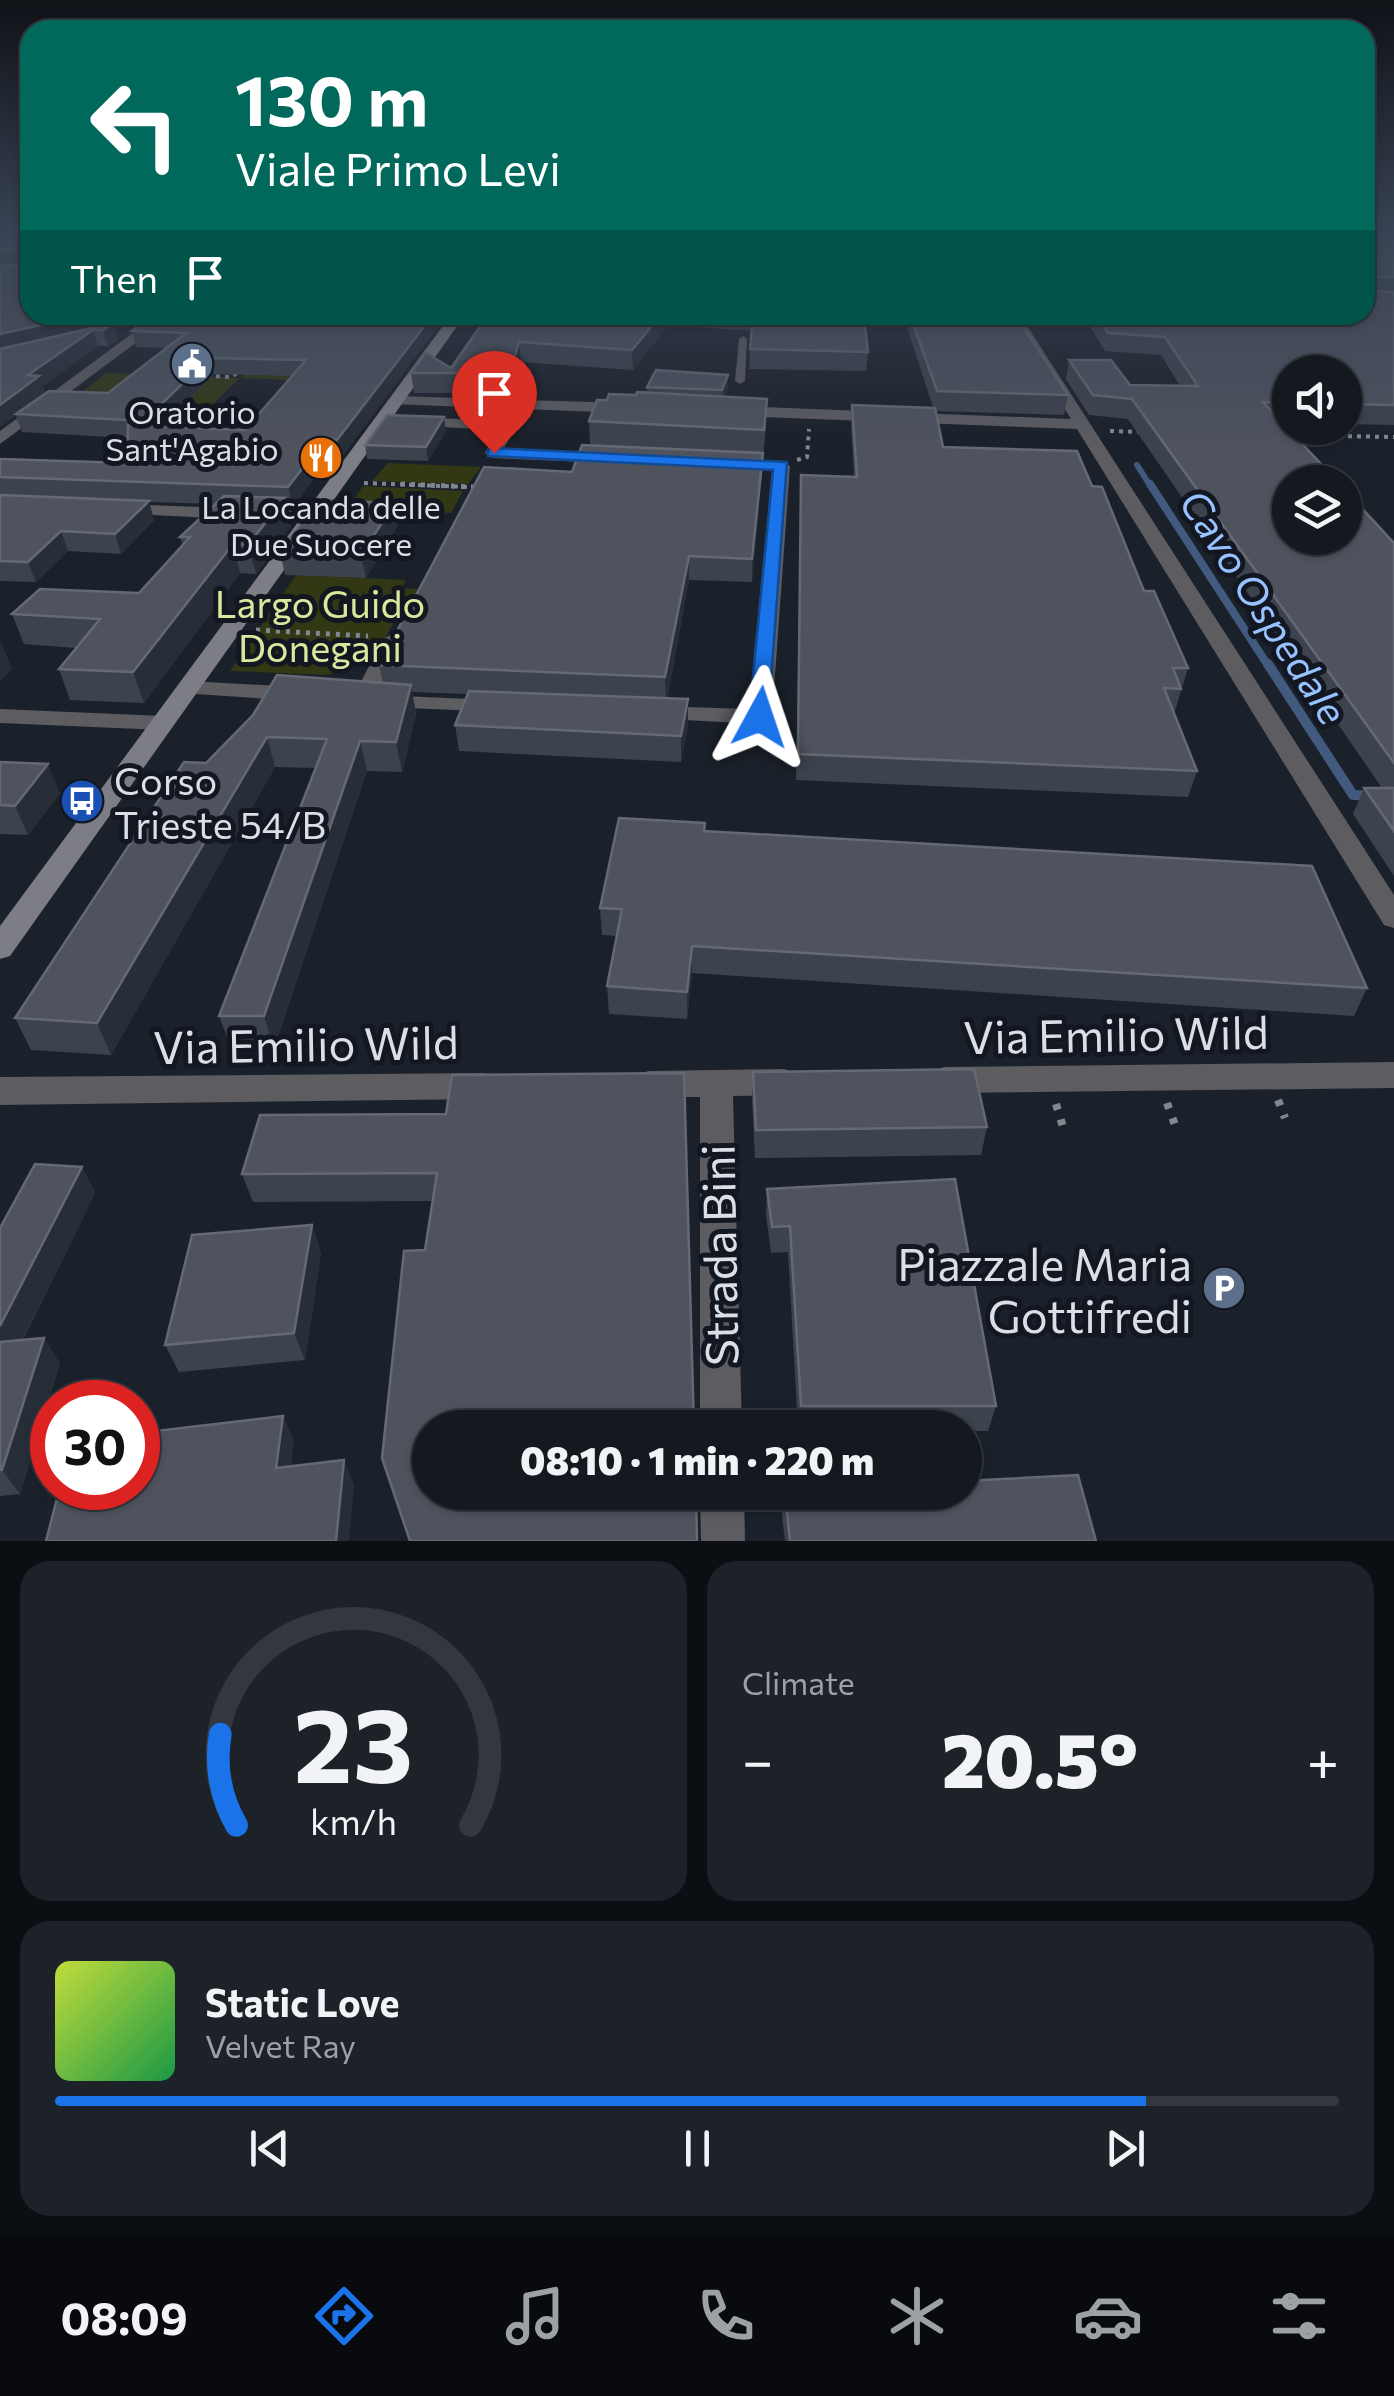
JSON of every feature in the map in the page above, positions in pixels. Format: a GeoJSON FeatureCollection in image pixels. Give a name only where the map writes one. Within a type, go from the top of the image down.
{"type":"FeatureCollection","features":[{"type":"Feature","properties":{"kind":"main road"},"geometry":{"type":"LineString","coordinates":[[0,948],[451,325]]}},
{"type":"Feature","properties":{"kind":"street"},"geometry":{"type":"LineString","coordinates":[[108,334],[140,325]]}},
{"type":"Feature","properties":{"kind":"street"},"geometry":{"type":"LineString","coordinates":[[0,439],[153,325]]}},
{"type":"Feature","properties":{"kind":"street"},"geometry":{"type":"LineString","coordinates":[[1019,325],[1394,918]]}},
{"type":"Feature","properties":{"kind":"street"},"geometry":{"type":"LineString","coordinates":[[396,401],[639,408]]}},
{"type":"Feature","properties":{"kind":"street"},"geometry":{"type":"LineString","coordinates":[[715,410],[1084,428]]}},
{"type":"Feature","properties":{"kind":"street"},"geometry":{"type":"LineString","coordinates":[[382,420],[509,426],[494,453],[625,459]]}},
{"type":"Feature","properties":{"kind":"street"},"geometry":{"type":"LineString","coordinates":[[622,712],[760,717],[781,466],[703,462]]}},
{"type":"Feature","properties":{"kind":"street"},"geometry":{"type":"LineString","coordinates":[[99,508],[312,517]]}},
{"type":"Feature","properties":{"kind":"street"},"geometry":{"type":"LineString","coordinates":[[346,696],[399,629]]}},
{"type":"Feature","properties":{"kind":"street"},"geometry":{"type":"LineString","coordinates":[[188,688],[523,708]]}},
{"type":"Feature","properties":{"kind":"street"},"geometry":{"type":"LineString","coordinates":[[0,716],[162,724]]}},
{"type":"Feature","properties":{"kind":"street","name":"Via Emilio Wild"},"geometry":{"type":"LineString","coordinates":[[912,1080],[1394,1074]]}},
{"type":"Feature","properties":{"kind":"street"},"geometry":{"type":"LineString","coordinates":[[616,1084],[814,1082]]}},
{"type":"Feature","properties":{"kind":"street","name":"Strada Bini"},"geometry":{"type":"LineString","coordinates":[[716,1083],[721,1410]]}},
{"type":"Feature","properties":{"kind":"street","name":"Via Emilio Wild"},"geometry":{"type":"LineString","coordinates":[[0,1091],[517,1085]]}},
{"type":"Feature","properties":{"kind":"street"},"geometry":{"type":"LineString","coordinates":[[722,1510],[723,1541]]}},
{"type":"Feature","properties":{"kind":"lane"},"geometry":{"type":"LineString","coordinates":[[740,381],[743,339]]}},
{"type":"Feature","properties":{"kind":"path"},"geometry":{"type":"LineString","coordinates":[[208,367],[198,376],[232,377],[244,366]]}},
{"type":"Feature","properties":{"kind":"path"},"geometry":{"type":"LineString","coordinates":[[781,466],[807,457],[810,413]]}},
{"type":"Feature","properties":{"kind":"path"},"geometry":{"type":"LineString","coordinates":[[1084,428],[1144,432]]}},
{"type":"Feature","properties":{"kind":"path"},"geometry":{"type":"LineString","coordinates":[[1362,436],[1394,437]]}},
{"type":"Feature","properties":{"kind":"path"},"geometry":{"type":"LineString","coordinates":[[358,483],[474,488]]}},
{"type":"Feature","properties":{"kind":"path"},"geometry":{"type":"LineString","coordinates":[[256,630],[399,629]]}},
{"type":"Feature","properties":{"kind":"green space"},"geometry":{"type":"Polygon","coordinates":[[[256,363],[302,364],[288,380],[240,378],[256,363]]]}},
{"type":"Feature","properties":{"kind":"green space"},"geometry":{"type":"Polygon","coordinates":[[[106,373],[240,378],[209,408],[68,403],[106,373]]]}},
{"type":"Feature","properties":{"kind":"green space"},"geometry":{"type":"Polygon","coordinates":[[[388,463],[481,467],[468,484],[372,481],[388,463]]]}},
{"type":"Feature","properties":{"kind":"green space"},"geometry":{"type":"Polygon","coordinates":[[[363,486],[463,491],[451,513],[348,508],[363,486]]]}},
{"type":"Feature","properties":{"kind":"green space","name":"Largo Guido Donegani"},"geometry":{"type":"Polygon","coordinates":[[[296,575],[406,580],[402,588],[420,589],[405,616],[397,616],[371,664],[351,663],[328,675],[230,671],[296,575]]]}},
{"type":"Feature","properties":{"kind":"building"},"geometry":{"type":"Polygon","coordinates":[[[0,302],[20,302],[20,325],[41,325],[0,334],[0,302]]]}},
{"type":"Feature","properties":{"kind":"building"},"geometry":{"type":"Polygon","coordinates":[[[1375,302],[1394,302],[1394,405],[1362,404],[1362,355],[1272,355],[1272,402],[1263,402],[1272,412],[1272,445],[1303,445],[1322,465],[1272,465],[1272,555],[1362,555],[1362,508],[1394,543],[1394,763],[1132,399],[1093,395],[1069,360],[1111,360],[1130,385],[1198,386],[1165,337],[1108,333],[1103,325],[1375,325],[1375,302]]]}},
{"type":"Feature","properties":{"kind":"building"},"geometry":{"type":"Polygon","coordinates":[[[111,325],[93,330],[28,375],[39,376],[0,405],[0,349],[111,325]]]}},
{"type":"Feature","properties":{"kind":"building"},"geometry":{"type":"Polygon","coordinates":[[[140,325],[425,325],[337,440],[325,439],[288,487],[0,477],[0,459],[127,463],[128,425],[245,430],[306,360],[209,358],[144,421],[16,414],[49,391],[108,393],[186,333],[132,331],[140,325]]]}},
{"type":"Feature","properties":{"kind":"building"},"geometry":{"type":"Polygon","coordinates":[[[481,325],[653,325],[632,350],[519,342],[510,373],[411,373],[426,353],[451,368],[481,325]]]}},
{"type":"Feature","properties":{"kind":"building"},"geometry":{"type":"Polygon","coordinates":[[[752,325],[865,325],[868,352],[750,349],[752,325]]]}},
{"type":"Feature","properties":{"kind":"building"},"geometry":{"type":"Polygon","coordinates":[[[914,325],[1022,325],[1068,395],[937,391],[914,325]]]}},
{"type":"Feature","properties":{"kind":"building"},"geometry":{"type":"Polygon","coordinates":[[[656,370],[728,375],[722,390],[647,387],[656,370]]]}},
{"type":"Feature","properties":{"kind":"building"},"geometry":{"type":"Polygon","coordinates":[[[609,394],[767,399],[764,430],[589,421],[597,400],[607,400],[609,394]]]}},
{"type":"Feature","properties":{"kind":"building"},"geometry":{"type":"Polygon","coordinates":[[[852,405],[935,408],[943,447],[1077,451],[1092,486],[1102,487],[1144,591],[1154,591],[1188,668],[1173,668],[1181,689],[1164,688],[1197,771],[798,754],[801,475],[857,477],[852,405]]]}},
{"type":"Feature","properties":{"kind":"building"},"geometry":{"type":"Polygon","coordinates":[[[387,415],[444,417],[426,447],[365,445],[387,415]]]}},
{"type":"Feature","properties":{"kind":"building"},"geometry":{"type":"Polygon","coordinates":[[[582,445],[763,453],[752,559],[689,556],[665,677],[379,665],[484,467],[572,472],[582,445]]]}},
{"type":"Feature","properties":{"kind":"building"},"geometry":{"type":"Polygon","coordinates":[[[0,495],[149,501],[115,534],[61,531],[28,562],[0,561],[0,495]]]}},
{"type":"Feature","properties":{"kind":"building"},"geometry":{"type":"Polygon","coordinates":[[[224,496],[285,498],[248,545],[233,544],[133,672],[59,669],[100,619],[12,614],[40,589],[139,593],[190,537],[180,537],[224,496]]]}},
{"type":"Feature","properties":{"kind":"building"},"geometry":{"type":"Polygon","coordinates":[[[318,500],[395,503],[361,555],[280,552],[318,500]]]}},
{"type":"Feature","properties":{"kind":"building"},"geometry":{"type":"Polygon","coordinates":[[[277,675],[411,685],[396,742],[360,741],[264,1016],[219,1016],[327,739],[267,737],[97,1023],[15,1018],[184,762],[206,763],[253,715],[277,675]]]}},
{"type":"Feature","properties":{"kind":"building"},"geometry":{"type":"Polygon","coordinates":[[[469,691],[688,699],[681,736],[455,725],[469,691]]]}},
{"type":"Feature","properties":{"kind":"building"},"geometry":{"type":"Polygon","coordinates":[[[0,762],[48,764],[15,806],[0,805],[0,762]]]}},
{"type":"Feature","properties":{"kind":"building"},"geometry":{"type":"Polygon","coordinates":[[[1364,788],[1394,788],[1394,831],[1364,788]]]}},
{"type":"Feature","properties":{"kind":"building"},"geometry":{"type":"Polygon","coordinates":[[[619,818],[705,823],[704,831],[1312,866],[1367,988],[692,946],[687,992],[607,986],[622,909],[600,908],[619,818]]]}},
{"type":"Feature","properties":{"kind":"building"},"geometry":{"type":"Polygon","coordinates":[[[974,1069],[987,1127],[756,1130],[753,1072],[974,1069]]]}},
{"type":"Feature","properties":{"kind":"building"},"geometry":{"type":"Polygon","coordinates":[[[684,1073],[693,1410],[412,1410],[412,1510],[696,1510],[697,1541],[410,1541],[382,1458],[404,1251],[425,1250],[437,1173],[242,1174],[260,1115],[446,1114],[452,1075],[684,1073]]]}},
{"type":"Feature","properties":{"kind":"building"},"geometry":{"type":"Polygon","coordinates":[[[35,1164],[82,1167],[0,1326],[0,1228],[35,1164]]]}},
{"type":"Feature","properties":{"kind":"building"},"geometry":{"type":"Polygon","coordinates":[[[955,1179],[996,1406],[801,1406],[790,1226],[772,1227],[767,1189],[955,1179]]]}},
{"type":"Feature","properties":{"kind":"building"},"geometry":{"type":"Polygon","coordinates":[[[312,1225],[294,1333],[165,1345],[192,1235],[312,1225]]]}},
{"type":"Feature","properties":{"kind":"building"},"geometry":{"type":"Polygon","coordinates":[[[44,1338],[2,1470],[0,1470],[0,1342],[44,1338]]]}},
{"type":"Feature","properties":{"kind":"building"},"geometry":{"type":"Polygon","coordinates":[[[283,1416],[276,1468],[344,1460],[336,1541],[46,1541],[54,1510],[160,1510],[160,1430],[283,1416]]]}},
{"type":"Feature","properties":{"kind":"building"},"geometry":{"type":"Polygon","coordinates":[[[1078,1475],[1096,1541],[790,1541],[787,1510],[982,1510],[982,1480],[1078,1475]]]}},
{"type":"Feature","properties":{"kind":"waterway","name":"Cavo Ospedale"},"geometry":{"type":"LineString","coordinates":[[1137,465],[1151,487]]}},
{"type":"Feature","properties":{"kind":"waterway","name":"Cavo Ospedale"},"geometry":{"type":"LineString","coordinates":[[1150,484],[1269,667]]}},
{"type":"Feature","properties":{"kind":"waterway","name":"Cavo Ospedale"},"geometry":{"type":"LineString","coordinates":[[1268,664],[1353,795],[1394,796]]}},
{"type":"Feature","properties":{"kind":"place","name":"Oratorio Sant'Agabio"},"geometry":{"type":"Point","coordinates":[192,364]}},
{"type":"Feature","properties":{"kind":"place","name":"La Locanda delle Due Suocere"},"geometry":{"type":"Point","coordinates":[321,458]}},
{"type":"Feature","properties":{"kind":"place","name":"Corso Trieste 54/B"},"geometry":{"type":"Point","coordinates":[82,801]}},
{"type":"Feature","properties":{"kind":"place","name":"Piazzale Maria Gottifredi"},"geometry":{"type":"Point","coordinates":[1224,1288]}},
{"type":"Feature","properties":{"kind":"route"},"geometry":{"type":"LineString","coordinates":[[494,453],[781,466],[760,717]]}}]}
